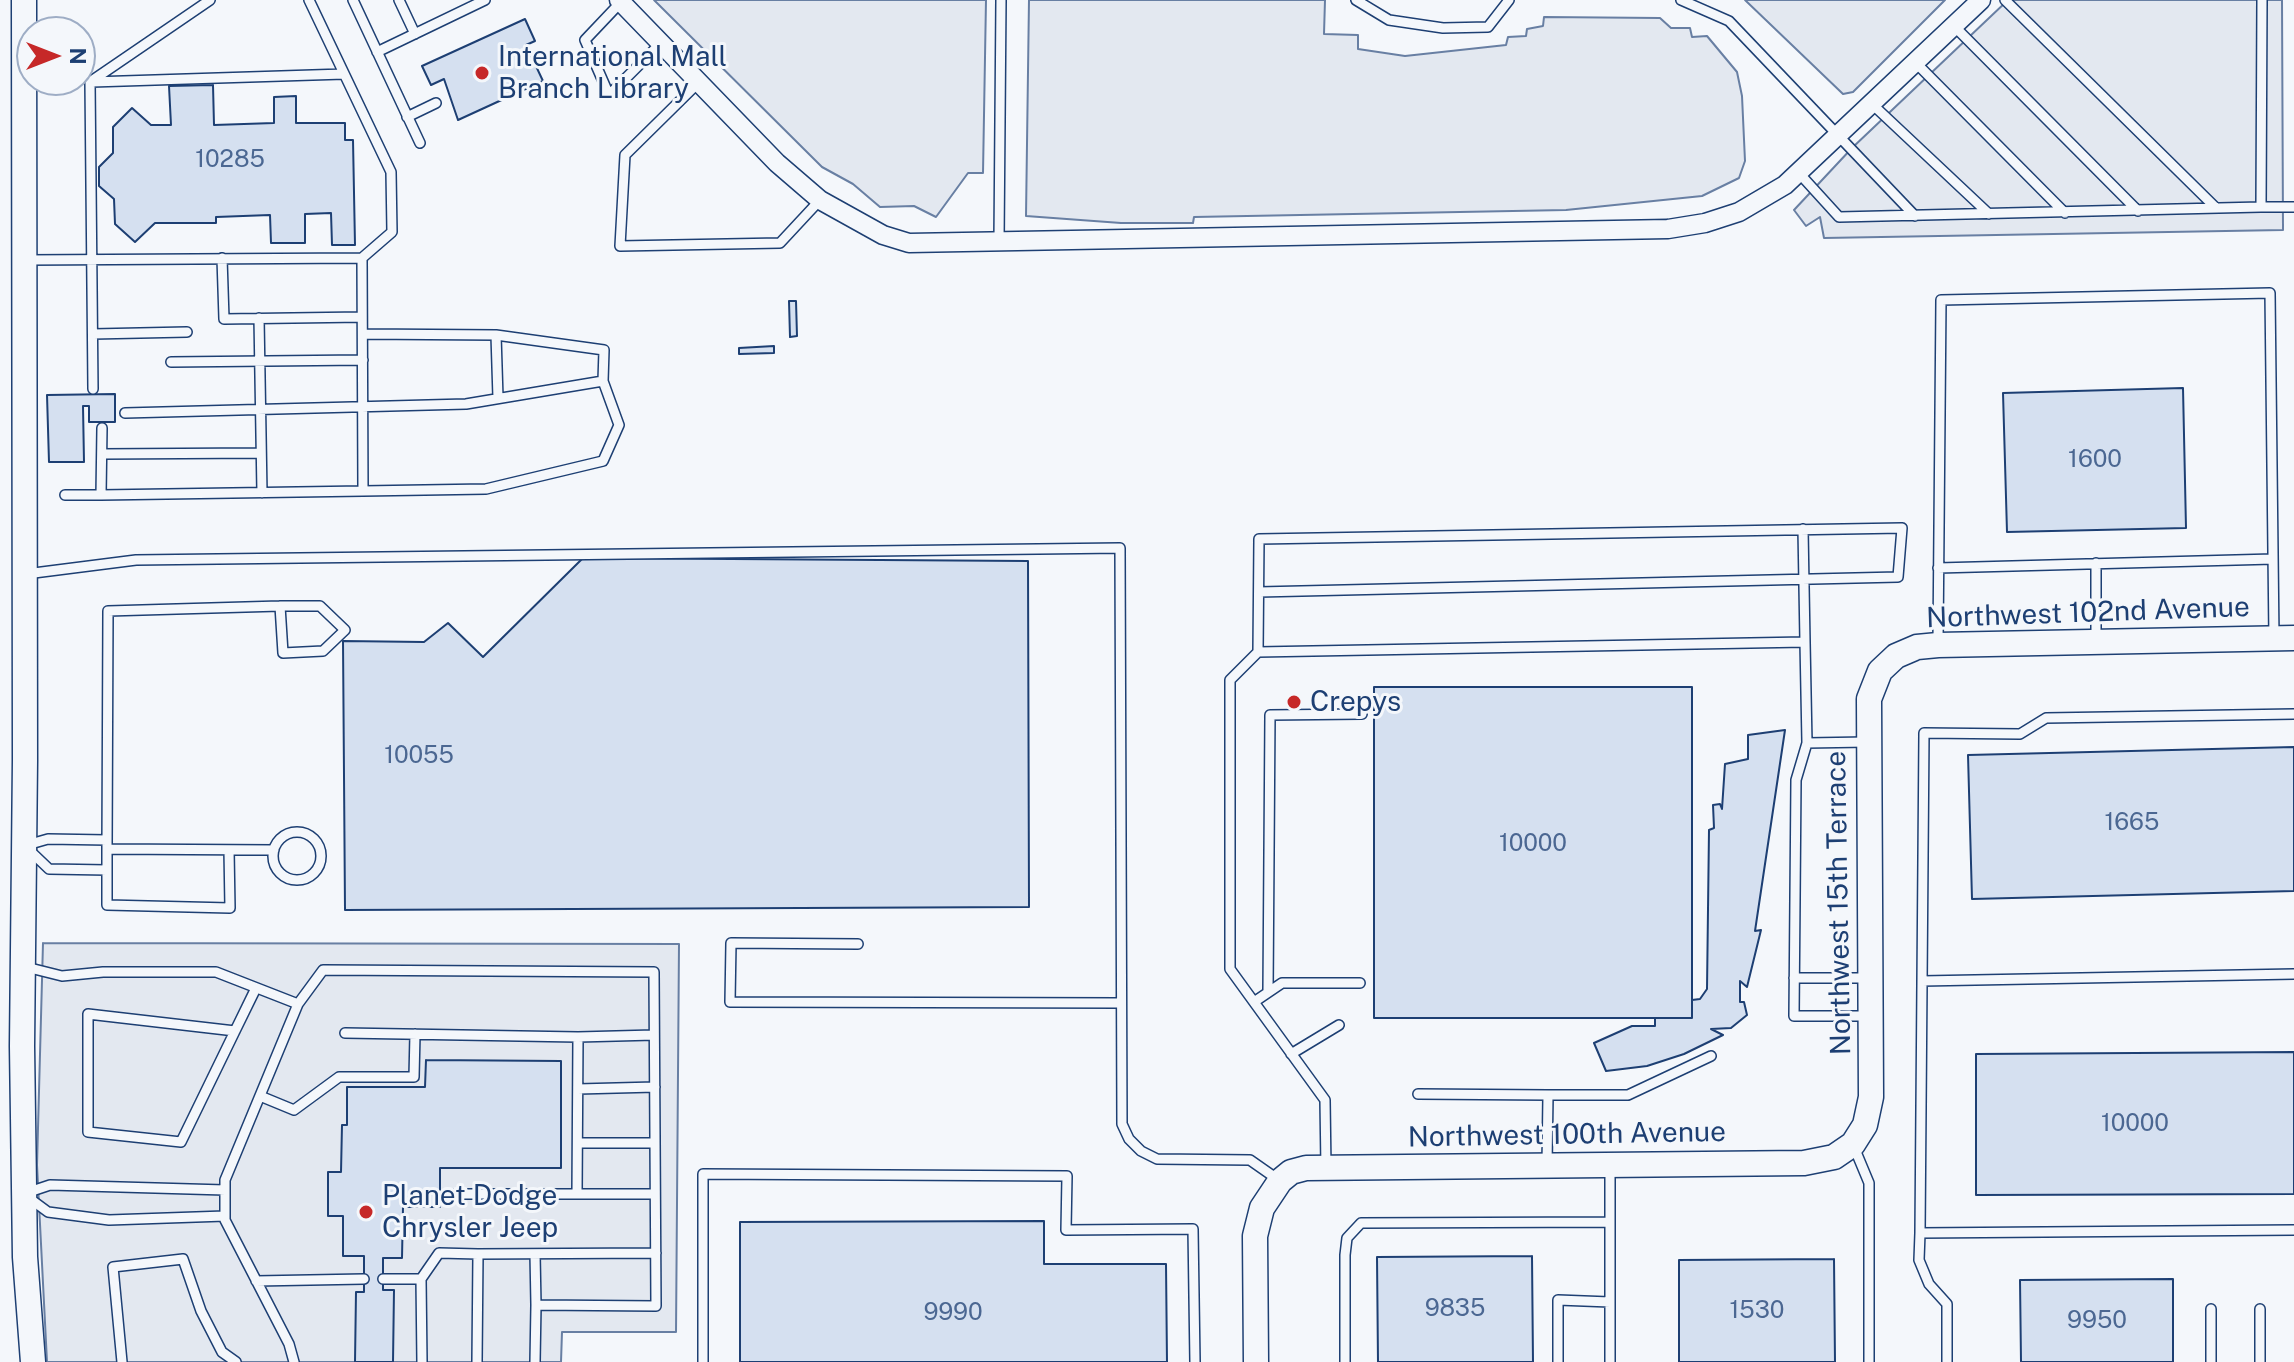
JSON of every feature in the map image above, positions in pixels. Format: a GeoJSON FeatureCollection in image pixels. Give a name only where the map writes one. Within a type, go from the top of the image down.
{"type":"FeatureCollection","features":[{"type":"Feature","properties":{"kind":"street"},"geometry":{"type":"LineString","coordinates":[[24,0],[25,574],[12,846],[23,966],[12,1194],[33,1362]]}},
{"type":"Feature","properties":{"kind":"street"},"geometry":{"type":"LineString","coordinates":[[620,1],[777,163],[820,200],[883,235],[909,243],[1668,229],[1739,212],[1785,185],[1981,0]]}},
{"type":"Feature","properties":{"kind":"street","name":"Northwest 102nd Avenue"},"geometry":{"type":"LineString","coordinates":[[1887,663],[1906,651],[1938,645],[2284,638]]}},
{"type":"Feature","properties":{"kind":"street","name":"Northwest 15th Terrace"},"geometry":{"type":"LineString","coordinates":[[1853,1144],[1865,1125],[1869,1111],[1869,699],[1873,683],[1887,663]]}},
{"type":"Feature","properties":{"kind":"street","name":"Northwest 100th Avenue"},"geometry":{"type":"LineString","coordinates":[[1280,1181],[1291,1172],[1306,1168],[1818,1162],[1853,1144]]}},
{"type":"Feature","properties":{"kind":"street"},"geometry":{"type":"LineString","coordinates":[[1256,1362],[1255,1236],[1262,1208],[1280,1181]]}},
{"type":"Feature","properties":{"kind":"lane"},"geometry":{"type":"LineString","coordinates":[[96,78],[210,0]]}},
{"type":"Feature","properties":{"kind":"lane"},"geometry":{"type":"LineString","coordinates":[[24,260],[362,258],[392,232],[391,172],[309,0]]}},
{"type":"Feature","properties":{"kind":"lane"},"geometry":{"type":"LineString","coordinates":[[353,0],[420,143]]}},
{"type":"Feature","properties":{"kind":"lane"},"geometry":{"type":"LineString","coordinates":[[399,0],[415,34]]}},
{"type":"Feature","properties":{"kind":"lane"},"geometry":{"type":"LineString","coordinates":[[377,52],[485,0]]}},
{"type":"Feature","properties":{"kind":"lane"},"geometry":{"type":"LineString","coordinates":[[999,241],[1001,0]]}},
{"type":"Feature","properties":{"kind":"lane"},"geometry":{"type":"LineString","coordinates":[[1356,0],[1369,4],[1389,20],[1429,26],[1488,27],[1509,0]]}},
{"type":"Feature","properties":{"kind":"lane"},"geometry":{"type":"LineString","coordinates":[[1681,0],[1729,21],[1915,216]]}},
{"type":"Feature","properties":{"kind":"lane"},"geometry":{"type":"LineString","coordinates":[[2005,0],[2216,208]]}},
{"type":"Feature","properties":{"kind":"lane"},"geometry":{"type":"LineString","coordinates":[[2261,207],[2262,0]]}},
{"type":"Feature","properties":{"kind":"lane"},"geometry":{"type":"LineString","coordinates":[[620,1],[585,40],[609,95],[661,43]]}},
{"type":"Feature","properties":{"kind":"lane"},"geometry":{"type":"LineString","coordinates":[[1954,26],[2138,211]]}},
{"type":"Feature","properties":{"kind":"lane"},"geometry":{"type":"LineString","coordinates":[[1916,63],[2065,213]]}},
{"type":"Feature","properties":{"kind":"lane"},"geometry":{"type":"LineString","coordinates":[[96,82],[344,74]]}},
{"type":"Feature","properties":{"kind":"lane"},"geometry":{"type":"LineString","coordinates":[[699,82],[625,155],[620,246],[780,243],[820,200]]}},
{"type":"Feature","properties":{"kind":"lane"},"geometry":{"type":"LineString","coordinates":[[90,96],[93,389]]}},
{"type":"Feature","properties":{"kind":"lane"},"geometry":{"type":"LineString","coordinates":[[407,117],[436,103]]}},
{"type":"Feature","properties":{"kind":"lane"},"geometry":{"type":"LineString","coordinates":[[1872,104],[1989,214]]}},
{"type":"Feature","properties":{"kind":"lane"},"geometry":{"type":"LineString","coordinates":[[1798,172],[1839,217],[2294,207]]}},
{"type":"Feature","properties":{"kind":"lane"},"geometry":{"type":"LineString","coordinates":[[222,258],[224,319],[362,317]]}},
{"type":"Feature","properties":{"kind":"lane"},"geometry":{"type":"LineString","coordinates":[[362,258],[363,491]]}},
{"type":"Feature","properties":{"kind":"lane"},"geometry":{"type":"LineString","coordinates":[[1938,645],[1941,300],[2270,293],[2273,559],[2284,638]]}},
{"type":"Feature","properties":{"kind":"lane"},"geometry":{"type":"LineString","coordinates":[[259,318],[262,493]]}},
{"type":"Feature","properties":{"kind":"lane"},"geometry":{"type":"LineString","coordinates":[[93,334],[187,332]]}},
{"type":"Feature","properties":{"kind":"lane"},"geometry":{"type":"LineString","coordinates":[[65,495],[486,489],[603,461],[619,425],[603,381],[604,350],[496,335],[363,334]]}},
{"type":"Feature","properties":{"kind":"lane"},"geometry":{"type":"LineString","coordinates":[[496,335],[498,398]]}},
{"type":"Feature","properties":{"kind":"lane"},"geometry":{"type":"LineString","coordinates":[[171,362],[363,360]]}},
{"type":"Feature","properties":{"kind":"lane"},"geometry":{"type":"LineString","coordinates":[[125,413],[466,404],[603,381]]}},
{"type":"Feature","properties":{"kind":"lane"},"geometry":{"type":"LineString","coordinates":[[101,495],[102,428]]}},
{"type":"Feature","properties":{"kind":"lane"},"geometry":{"type":"LineString","coordinates":[[102,454],[261,453]]}},
{"type":"Feature","properties":{"kind":"lane"},"geometry":{"type":"LineString","coordinates":[[1258,652],[1259,539],[1902,528],[1898,577],[1259,592]]}},
{"type":"Feature","properties":{"kind":"lane"},"geometry":{"type":"LineString","coordinates":[[1803,529],[1807,743],[1796,780],[1794,1016],[1870,1016]]}},
{"type":"Feature","properties":{"kind":"lane"},"geometry":{"type":"LineString","coordinates":[[25,574],[136,560],[1120,548],[1122,1124],[1129,1139],[1141,1151],[1157,1159],[1250,1160],[1280,1181]]}},
{"type":"Feature","properties":{"kind":"lane"},"geometry":{"type":"LineString","coordinates":[[1938,568],[2273,559]]}},
{"type":"Feature","properties":{"kind":"lane"},"geometry":{"type":"LineString","coordinates":[[2096,563],[2096,642]]}},
{"type":"Feature","properties":{"kind":"lane"},"geometry":{"type":"LineString","coordinates":[[229,850],[230,908],[107,905],[108,611],[280,606],[320,606],[345,630],[323,651],[283,653],[280,606]]}},
{"type":"Feature","properties":{"kind":"lane"},"geometry":{"type":"LineString","coordinates":[[1326,1168],[1325,1100],[1230,969],[1230,680],[1258,652],[1805,642]]}},
{"type":"Feature","properties":{"kind":"lane"},"geometry":{"type":"LineString","coordinates":[[1268,992],[1270,715],[1362,714]]}},
{"type":"Feature","properties":{"kind":"lane"},"geometry":{"type":"LineString","coordinates":[[1947,1362],[1947,1304],[1929,1284],[1919,1260],[1924,733],[2020,734],[2046,718],[2294,714]]}},
{"type":"Feature","properties":{"kind":"lane"},"geometry":{"type":"LineString","coordinates":[[1807,743],[1867,742]]}},
{"type":"Feature","properties":{"kind":"lane"},"geometry":{"type":"LineString","coordinates":[[299,831],[314,838],[321,861],[318,869],[304,879],[288,878],[276,867],[274,850],[283,836],[299,831]]}},
{"type":"Feature","properties":{"kind":"lane"},"geometry":{"type":"LineString","coordinates":[[12,846],[48,839],[274,850]]}},
{"type":"Feature","properties":{"kind":"lane"},"geometry":{"type":"LineString","coordinates":[[12,846],[49,869],[107,870]]}},
{"type":"Feature","properties":{"kind":"lane"},"geometry":{"type":"LineString","coordinates":[[858,944],[731,943],[730,1002],[1120,1003]]}},
{"type":"Feature","properties":{"kind":"lane"},"geometry":{"type":"LineString","coordinates":[[23,966],[62,976],[103,972],[216,972],[298,1004]]}},
{"type":"Feature","properties":{"kind":"lane"},"geometry":{"type":"LineString","coordinates":[[293,1362],[289,1344],[225,1216],[225,1180],[298,1004],[323,970],[654,972],[656,1306],[536,1305]]}},
{"type":"Feature","properties":{"kind":"lane"},"geometry":{"type":"LineString","coordinates":[[1922,981],[2294,974]]}},
{"type":"Feature","properties":{"kind":"lane"},"geometry":{"type":"LineString","coordinates":[[1794,978],[1869,978]]}},
{"type":"Feature","properties":{"kind":"lane"},"geometry":{"type":"LineString","coordinates":[[1254,1002],[1282,983],[1360,983]]}},
{"type":"Feature","properties":{"kind":"lane"},"geometry":{"type":"LineString","coordinates":[[235,1031],[88,1014],[88,1132],[181,1142],[256,988]]}},
{"type":"Feature","properties":{"kind":"lane"},"geometry":{"type":"LineString","coordinates":[[1291,1054],[1339,1025]]}},
{"type":"Feature","properties":{"kind":"lane"},"geometry":{"type":"LineString","coordinates":[[345,1033],[578,1037],[654,1035]]}},
{"type":"Feature","properties":{"kind":"lane"},"geometry":{"type":"LineString","coordinates":[[260,1096],[294,1110],[339,1077],[414,1077],[415,1034]]}},
{"type":"Feature","properties":{"kind":"lane"},"geometry":{"type":"LineString","coordinates":[[577,1194],[578,1037]]}},
{"type":"Feature","properties":{"kind":"lane"},"geometry":{"type":"LineString","coordinates":[[1418,1094],[1628,1095],[1711,1056]]}},
{"type":"Feature","properties":{"kind":"lane"},"geometry":{"type":"LineString","coordinates":[[578,1089],[655,1087]]}},
{"type":"Feature","properties":{"kind":"lane"},"geometry":{"type":"LineString","coordinates":[[1547,1165],[1548,1095]]}},
{"type":"Feature","properties":{"kind":"lane"},"geometry":{"type":"LineString","coordinates":[[578,1143],[655,1143]]}},
{"type":"Feature","properties":{"kind":"lane"},"geometry":{"type":"LineString","coordinates":[[1853,1144],[1869,1183],[1869,1362]]}},
{"type":"Feature","properties":{"kind":"lane"},"geometry":{"type":"LineString","coordinates":[[1610,1164],[1610,1362]]}},
{"type":"Feature","properties":{"kind":"lane"},"geometry":{"type":"LineString","coordinates":[[703,1362],[703,1174],[1067,1176],[1066,1230],[1193,1229],[1195,1362]]}},
{"type":"Feature","properties":{"kind":"lane"},"geometry":{"type":"LineString","coordinates":[[12,1194],[50,1185],[225,1190]]}},
{"type":"Feature","properties":{"kind":"lane"},"geometry":{"type":"LineString","coordinates":[[12,1194],[48,1212],[109,1220],[151,1221],[225,1216]]}},
{"type":"Feature","properties":{"kind":"lane"},"geometry":{"type":"LineString","coordinates":[[456,1194],[655,1194]]}},
{"type":"Feature","properties":{"kind":"lane"},"geometry":{"type":"LineString","coordinates":[[1345,1362],[1345,1255],[1347,1238],[1361,1223],[1610,1222]]}},
{"type":"Feature","properties":{"kind":"lane"},"geometry":{"type":"LineString","coordinates":[[1920,1233],[2294,1230]]}},
{"type":"Feature","properties":{"kind":"lane"},"geometry":{"type":"LineString","coordinates":[[422,1362],[421,1279],[439,1253],[656,1253]]}},
{"type":"Feature","properties":{"kind":"lane"},"geometry":{"type":"LineString","coordinates":[[477,1362],[478,1254]]}},
{"type":"Feature","properties":{"kind":"lane"},"geometry":{"type":"LineString","coordinates":[[535,1254],[535,1362]]}},
{"type":"Feature","properties":{"kind":"lane"},"geometry":{"type":"LineString","coordinates":[[122,1362],[113,1267],[183,1259],[222,1352],[236,1362]]}},
{"type":"Feature","properties":{"kind":"lane"},"geometry":{"type":"LineString","coordinates":[[256,1281],[364,1279]]}},
{"type":"Feature","properties":{"kind":"lane"},"geometry":{"type":"LineString","coordinates":[[383,1279],[421,1279]]}},
{"type":"Feature","properties":{"kind":"lane"},"geometry":{"type":"LineString","coordinates":[[1558,1362],[1558,1300],[1610,1302]]}},
{"type":"Feature","properties":{"kind":"lane"},"geometry":{"type":"LineString","coordinates":[[2211,1309],[2211,1362]]}},
{"type":"Feature","properties":{"kind":"lane"},"geometry":{"type":"LineString","coordinates":[[2260,1309],[2260,1362]]}},
{"type":"Feature","properties":{"kind":"shaded area"},"geometry":{"type":"Polygon","coordinates":[[[654,0],[986,0],[983,173],[968,173],[936,217],[914,206],[880,207],[853,184],[822,167],[654,0]]]}},
{"type":"Feature","properties":{"kind":"shaded area"},"geometry":{"type":"Polygon","coordinates":[[[1029,0],[1325,0],[1324,34],[1358,35],[1358,49],[1405,56],[1506,45],[1508,37],[1526,36],[1527,29],[1543,26],[1544,17],[1660,18],[1671,28],[1690,28],[1692,37],[1707,36],[1737,72],[1742,96],[1745,161],[1739,178],[1702,196],[1566,210],[1194,217],[1193,223],[1121,223],[1026,216],[1029,0]]]}},
{"type":"Feature","properties":{"kind":"shaded area"},"geometry":{"type":"Polygon","coordinates":[[[1745,0],[1945,0],[1853,92],[1843,94],[1745,0]]]}},
{"type":"Feature","properties":{"kind":"shaded area"},"geometry":{"type":"Polygon","coordinates":[[[2008,0],[2282,0],[2283,230],[1824,238],[1820,217],[1806,226],[1794,210],[1852,148],[2008,0]]]}},
{"type":"Feature","properties":{"kind":"shaded area"},"geometry":{"type":"Polygon","coordinates":[[[43,943],[679,944],[676,1332],[562,1332],[561,1362],[47,1362],[37,1165],[43,943]]]}},
{"type":"Feature","properties":{"kind":"building","name":"International Mall Branch Library"},"geometry":{"type":"Polygon","coordinates":[[[525,19],[535,41],[526,45],[543,81],[458,120],[444,79],[431,85],[422,66],[525,19]]]}},
{"type":"Feature","properties":{"kind":"building"},"geometry":{"type":"Polygon","coordinates":[[[213,85],[214,125],[274,123],[274,97],[296,96],[296,123],[345,123],[345,140],[353,140],[355,245],[332,245],[331,213],[305,214],[305,243],[271,243],[270,215],[216,217],[216,223],[155,223],[135,242],[115,224],[114,199],[99,186],[99,167],[113,153],[113,127],[132,108],[151,125],[171,125],[169,86],[213,85]]]}},
{"type":"Feature","properties":{"kind":"building"},"geometry":{"type":"Polygon","coordinates":[[[789,301],[796,301],[797,336],[790,337],[789,301]]]}},
{"type":"Feature","properties":{"kind":"building"},"geometry":{"type":"Polygon","coordinates":[[[774,346],[774,353],[739,354],[739,348],[774,346]]]}},
{"type":"Feature","properties":{"kind":"building"},"geometry":{"type":"Polygon","coordinates":[[[2183,388],[2186,528],[2007,532],[2003,393],[2183,388]]]}},
{"type":"Feature","properties":{"kind":"building"},"geometry":{"type":"Polygon","coordinates":[[[115,394],[115,422],[89,422],[89,406],[83,406],[84,462],[49,462],[47,395],[115,394]]]}},
{"type":"Feature","properties":{"kind":"building"},"geometry":{"type":"Polygon","coordinates":[[[583,558],[1028,561],[1029,907],[345,910],[343,641],[424,642],[448,623],[483,657],[583,558]]]}},
{"type":"Feature","properties":{"kind":"building"},"geometry":{"type":"Polygon","coordinates":[[[1374,687],[1692,687],[1692,1018],[1374,1018],[1374,687]]]}},
{"type":"Feature","properties":{"kind":"building"},"geometry":{"type":"Polygon","coordinates":[[[1785,730],[1755,931],[1761,930],[1747,987],[1740,981],[1740,1002],[1744,1002],[1747,1015],[1731,1028],[1711,1029],[1723,1035],[1684,1054],[1647,1066],[1606,1071],[1594,1043],[1632,1026],[1655,1026],[1655,1018],[1692,1018],[1692,1000],[1700,999],[1707,989],[1709,830],[1714,828],[1713,805],[1720,804],[1722,809],[1725,764],[1748,759],[1748,735],[1785,730]]]}},
{"type":"Feature","properties":{"kind":"building"},"geometry":{"type":"Polygon","coordinates":[[[2294,747],[2294,891],[1972,899],[1968,755],[2294,747]]]}},
{"type":"Feature","properties":{"kind":"building"},"geometry":{"type":"Polygon","coordinates":[[[2294,1052],[2294,1194],[1976,1195],[1976,1054],[2294,1052]]]}},
{"type":"Feature","properties":{"kind":"building","name":"Planet Dodge Chrysler Jeep"},"geometry":{"type":"Polygon","coordinates":[[[426,1060],[561,1061],[561,1168],[440,1168],[440,1207],[403,1207],[402,1258],[383,1258],[383,1290],[394,1290],[393,1362],[355,1362],[356,1292],[364,1292],[364,1256],[343,1256],[343,1216],[328,1216],[328,1172],[341,1172],[342,1125],[347,1125],[347,1087],[425,1087],[426,1060]]]}},
{"type":"Feature","properties":{"kind":"building"},"geometry":{"type":"Polygon","coordinates":[[[1044,1221],[1044,1264],[1166,1264],[1167,1362],[740,1362],[740,1222],[1044,1221]]]}},
{"type":"Feature","properties":{"kind":"building"},"geometry":{"type":"Polygon","coordinates":[[[1532,1256],[1533,1362],[1378,1362],[1377,1257],[1532,1256]]]}},
{"type":"Feature","properties":{"kind":"building"},"geometry":{"type":"Polygon","coordinates":[[[1834,1259],[1835,1362],[1679,1362],[1679,1260],[1834,1259]]]}},
{"type":"Feature","properties":{"kind":"building"},"geometry":{"type":"Polygon","coordinates":[[[2173,1279],[2173,1362],[2021,1362],[2020,1280],[2173,1279]]]}},
{"type":"Feature","properties":{"kind":"place","name":"International Mall Branch Library"},"geometry":{"type":"Point","coordinates":[482,73]}},
{"type":"Feature","properties":{"kind":"place","name":"Crepys"},"geometry":{"type":"Point","coordinates":[1294,702]}},
{"type":"Feature","properties":{"kind":"place","name":"Planet Dodge Chrysler Jeep"},"geometry":{"type":"Point","coordinates":[366,1212]}}]}
